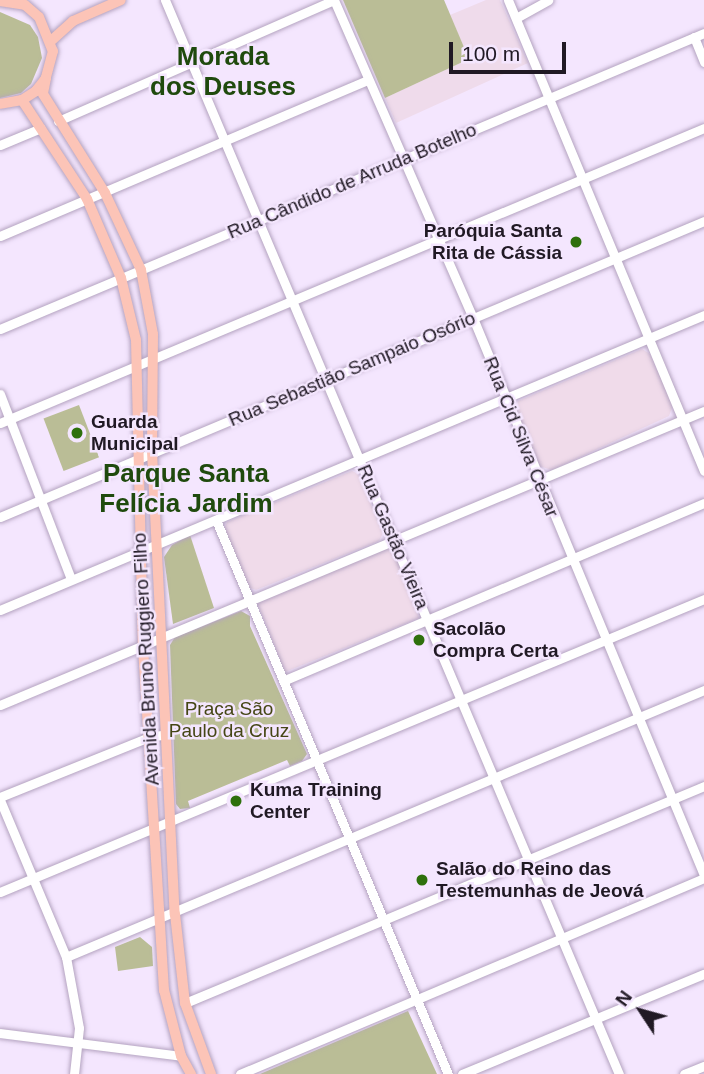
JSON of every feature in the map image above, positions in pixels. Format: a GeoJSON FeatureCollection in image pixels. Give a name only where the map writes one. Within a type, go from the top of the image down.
{"type":"FeatureCollection","features":[{"type":"Feature","properties":{"kind":"main road"},"geometry":{"type":"LineString","coordinates":[[0,1],[25,5],[40,0]]}},
{"type":"Feature","properties":{"kind":"main road"},"geometry":{"type":"LineString","coordinates":[[25,5],[39,17],[52,40],[73,21],[121,0]]}},
{"type":"Feature","properties":{"kind":"main road","name":"Avenida Bruno Ruggiero Filho"},"geometry":{"type":"LineString","coordinates":[[52,40],[43,94],[105,193],[141,270],[153,334],[152,450],[160,543],[175,914],[185,1003],[211,1074]]}},
{"type":"Feature","properties":{"kind":"main road"},"geometry":{"type":"LineString","coordinates":[[0,104],[22,100],[46,78]]}},
{"type":"Feature","properties":{"kind":"main road","name":"Avenida Bruno Ruggiero Filho"},"geometry":{"type":"LineString","coordinates":[[22,100],[87,199],[121,278],[136,340],[136,460],[143,647],[164,990],[181,1056],[191,1074]]}},
{"type":"Feature","properties":{"kind":"street","name":"Rua Gastão Vieira"},"geometry":{"type":"LineString","coordinates":[[165,0],[295,300],[326,381],[395,538],[619,1074]]}},
{"type":"Feature","properties":{"kind":"street"},"geometry":{"type":"LineString","coordinates":[[58,121],[334,0]]}},
{"type":"Feature","properties":{"kind":"street","name":"Rua Cid Silva César"},"geometry":{"type":"LineString","coordinates":[[334,0],[473,318],[505,401],[704,876]]}},
{"type":"Feature","properties":{"kind":"street"},"geometry":{"type":"LineString","coordinates":[[508,0],[704,471]]}},
{"type":"Feature","properties":{"kind":"street"},"geometry":{"type":"LineString","coordinates":[[516,18],[548,0]]}},
{"type":"Feature","properties":{"kind":"street","name":"Rua Cândido de Arruda Botelho"},"geometry":{"type":"LineString","coordinates":[[0,329],[704,33]]}},
{"type":"Feature","properties":{"kind":"street"},"geometry":{"type":"LineString","coordinates":[[694,37],[704,62]]}},
{"type":"Feature","properties":{"kind":"street"},"geometry":{"type":"LineString","coordinates":[[0,236],[226,142],[367,79]]}},
{"type":"Feature","properties":{"kind":"street"},"geometry":{"type":"LineString","coordinates":[[0,145],[41,128]]}},
{"type":"Feature","properties":{"kind":"street"},"geometry":{"type":"LineString","coordinates":[[0,423],[704,128]]}},
{"type":"Feature","properties":{"kind":"street","name":"Rua Sebastião Sampaio Osório"},"geometry":{"type":"LineString","coordinates":[[0,517],[136,460],[152,450],[326,381],[704,221]]}},
{"type":"Feature","properties":{"kind":"street"},"geometry":{"type":"LineString","coordinates":[[0,610],[505,401],[704,315]]}},
{"type":"Feature","properties":{"kind":"street"},"geometry":{"type":"LineString","coordinates":[[0,394],[71,579]]}},
{"type":"Feature","properties":{"kind":"street"},"geometry":{"type":"LineString","coordinates":[[0,705],[162,640],[249,599],[704,411]]}},
{"type":"Feature","properties":{"kind":"street"},"geometry":{"type":"LineString","coordinates":[[285,680],[428,617],[704,503]]}},
{"type":"Feature","properties":{"kind":"street"},"geometry":{"type":"LineString","coordinates":[[216,520],[448,1074]]}},
{"type":"Feature","properties":{"kind":"street"},"geometry":{"type":"LineString","coordinates":[[0,892],[704,598]]}},
{"type":"Feature","properties":{"kind":"street"},"geometry":{"type":"LineString","coordinates":[[66,957],[175,914],[704,690]]}},
{"type":"Feature","properties":{"kind":"street"},"geometry":{"type":"LineString","coordinates":[[74,1074],[78,1020],[66,957],[0,798],[149,737],[168,734]]}},
{"type":"Feature","properties":{"kind":"street"},"geometry":{"type":"LineString","coordinates":[[185,1003],[704,786]]}},
{"type":"Feature","properties":{"kind":"street"},"geometry":{"type":"LineString","coordinates":[[240,1074],[704,876]]}},
{"type":"Feature","properties":{"kind":"street"},"geometry":{"type":"LineString","coordinates":[[463,1074],[704,974]]}},
{"type":"Feature","properties":{"kind":"street"},"geometry":{"type":"LineString","coordinates":[[0,1033],[181,1056]]}},
{"type":"Feature","properties":{"kind":"street"},"geometry":{"type":"LineString","coordinates":[[684,1074],[704,1066]]}},
{"type":"Feature","properties":{"kind":"shaded area"},"geometry":{"type":"Polygon","coordinates":[[[486,0],[500,0],[528,63],[396,123],[385,98],[469,59],[450,15],[486,0]]]}},
{"type":"Feature","properties":{"kind":"shaded area"},"geometry":{"type":"Polygon","coordinates":[[[642,349],[650,354],[673,405],[669,416],[552,470],[539,466],[515,410],[518,401],[642,349]]]}},
{"type":"Feature","properties":{"kind":"shaded area"},"geometry":{"type":"Polygon","coordinates":[[[352,471],[358,474],[383,533],[379,541],[256,590],[248,587],[224,529],[227,522],[352,471]]]}},
{"type":"Feature","properties":{"kind":"shaded area"},"geometry":{"type":"Polygon","coordinates":[[[388,546],[394,549],[419,618],[285,672],[257,602],[388,546]]]}},
{"type":"Feature","properties":{"kind":"green space"},"geometry":{"type":"Polygon","coordinates":[[[343,0],[444,0],[469,59],[385,98],[343,0]]]}},
{"type":"Feature","properties":{"kind":"green space"},"geometry":{"type":"Polygon","coordinates":[[[0,12],[30,25],[38,37],[42,58],[31,84],[21,93],[0,98],[0,12]]]}},
{"type":"Feature","properties":{"kind":"green space"},"geometry":{"type":"Polygon","coordinates":[[[79,405],[99,457],[64,471],[44,419],[79,405]]]}},
{"type":"Feature","properties":{"kind":"green space"},"geometry":{"type":"Polygon","coordinates":[[[190,535],[214,608],[173,624],[164,557],[172,545],[190,535]]]}},
{"type":"Feature","properties":{"kind":"green space","name":"Praça São Paulo da Cruz"},"geometry":{"type":"Polygon","coordinates":[[[241,611],[250,616],[250,626],[307,754],[302,761],[290,766],[287,760],[188,801],[190,808],[180,809],[176,804],[170,645],[175,637],[241,611]]]}},
{"type":"Feature","properties":{"kind":"green space"},"geometry":{"type":"Polygon","coordinates":[[[140,937],[152,947],[153,966],[118,971],[115,947],[140,937]]]}},
{"type":"Feature","properties":{"kind":"green space"},"geometry":{"type":"Polygon","coordinates":[[[408,1011],[437,1074],[260,1074],[408,1011]]]}},
{"type":"Feature","properties":{"kind":"place","name":"Paróquia Santa Rita de Cássia"},"geometry":{"type":"Point","coordinates":[576,242]}},
{"type":"Feature","properties":{"kind":"place","name":"Guarda Municipal"},"geometry":{"type":"Point","coordinates":[77,433]}},
{"type":"Feature","properties":{"kind":"place","name":"Sacolão Compra Certa"},"geometry":{"type":"Point","coordinates":[419,640]}},
{"type":"Feature","properties":{"kind":"place","name":"Kuma Training Center"},"geometry":{"type":"Point","coordinates":[236,801]}},
{"type":"Feature","properties":{"kind":"place","name":"Salão do Reino das Testemunhas de Jeová"},"geometry":{"type":"Point","coordinates":[422,880]}},
{"type":"Feature","properties":{"kind":"district","name":"Morada dos Deuses"},"geometry":{"type":"Point","coordinates":[223,72]}},
{"type":"Feature","properties":{"kind":"district","name":"Parque Santa Felícia Jardim"},"geometry":{"type":"Point","coordinates":[186,489]}}]}
